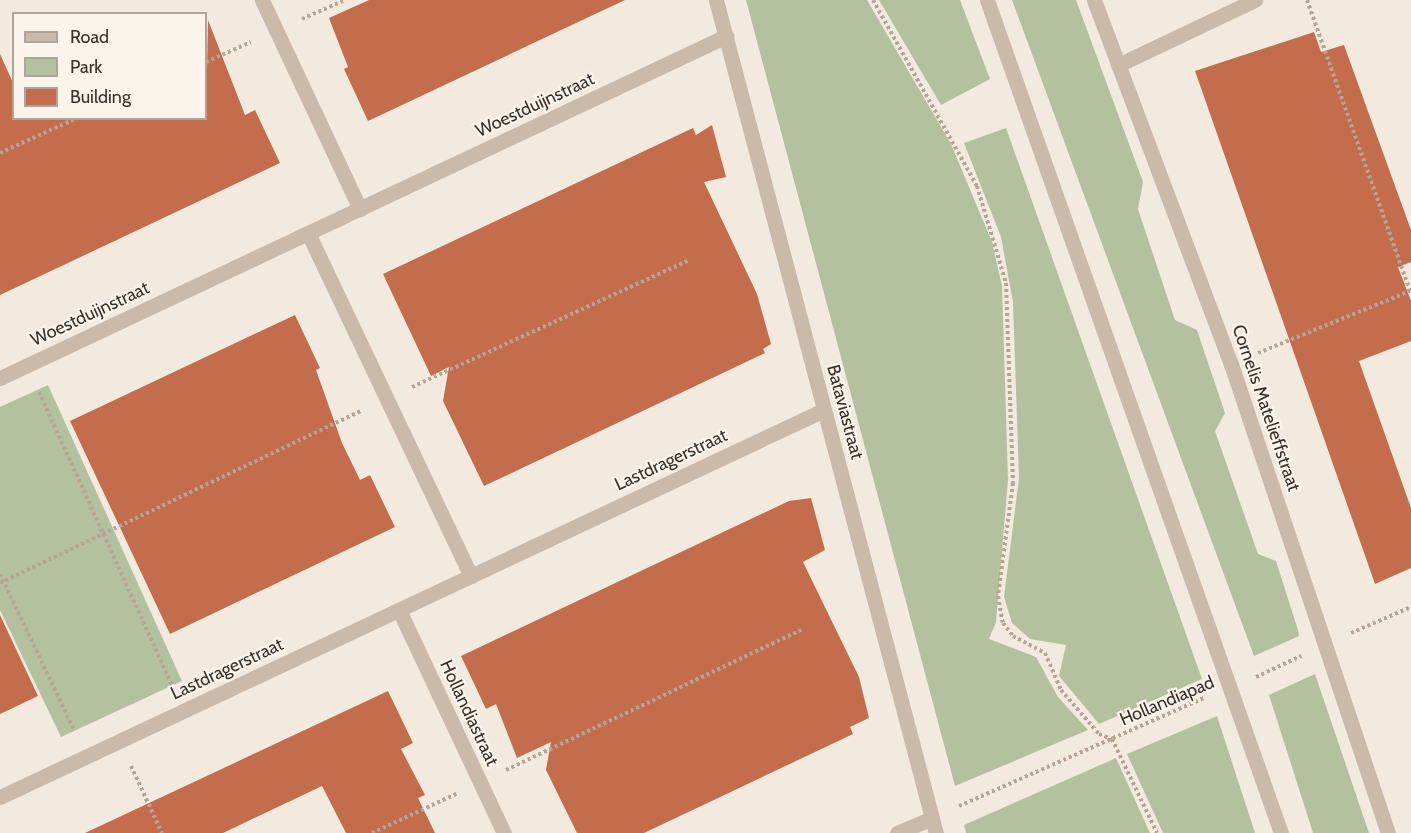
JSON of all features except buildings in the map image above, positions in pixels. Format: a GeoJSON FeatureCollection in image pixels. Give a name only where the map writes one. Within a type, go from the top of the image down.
{"type":"FeatureCollection","features":[{"type":"Feature","properties":{"kind":"street"},"geometry":{"type":"LineString","coordinates":[[262,0],[360,209]]}},
{"type":"Feature","properties":{"kind":"street","name":"Bataviastraat"},"geometry":{"type":"LineString","coordinates":[[716,0],[934,825]]}},
{"type":"Feature","properties":{"kind":"street"},"geometry":{"type":"LineString","coordinates":[[987,0],[1233,687],[1281,833]]}},
{"type":"Feature","properties":{"kind":"street","name":"Cornelis Matelieffstraat"},"geometry":{"type":"LineString","coordinates":[[1094,0],[1231,364],[1327,644],[1388,833]]}},
{"type":"Feature","properties":{"kind":"street"},"geometry":{"type":"LineString","coordinates":[[1118,65],[1255,0]]}},
{"type":"Feature","properties":{"kind":"street","name":"Woestduijnstraat"},"geometry":{"type":"LineString","coordinates":[[0,378],[726,36]]}},
{"type":"Feature","properties":{"kind":"street"},"geometry":{"type":"LineString","coordinates":[[308,233],[471,576]]}},
{"type":"Feature","properties":{"kind":"street","name":"Lastdragerstraat"},"geometry":{"type":"LineString","coordinates":[[0,797],[824,410]]}},
{"type":"Feature","properties":{"kind":"street","name":"Hollandiastraat"},"geometry":{"type":"LineString","coordinates":[[399,610],[504,833]]}},
{"type":"Feature","properties":{"kind":"street"},"geometry":{"type":"LineString","coordinates":[[897,833],[934,825]]}},
{"type":"Feature","properties":{"kind":"path"},"geometry":{"type":"LineString","coordinates":[[873,0],[977,186],[1004,274],[1013,483],[999,596],[1003,623],[1013,636],[1045,654],[1061,690],[1099,734],[1112,739],[1157,833]]}},
{"type":"Feature","properties":{"kind":"path"},"geometry":{"type":"LineString","coordinates":[[1231,364],[1411,292],[1307,0]]}},
{"type":"Feature","properties":{"kind":"path"},"geometry":{"type":"LineString","coordinates":[[0,153],[73,120]]}},
{"type":"Feature","properties":{"kind":"path"},"geometry":{"type":"LineString","coordinates":[[2,582],[386,398],[690,260]]}},
{"type":"Feature","properties":{"kind":"path"},"geometry":{"type":"LineString","coordinates":[[27,365],[105,533],[183,711]]}},
{"type":"Feature","properties":{"kind":"path"},"geometry":{"type":"LineString","coordinates":[[0,574],[86,756]]}},
{"type":"Feature","properties":{"kind":"path","name":"Hollandiapad"},"geometry":{"type":"LineString","coordinates":[[934,825],[1112,739],[1411,607]]}},
{"type":"Feature","properties":{"kind":"path"},"geometry":{"type":"LineString","coordinates":[[372,833],[801,630]]}},
{"type":"Feature","properties":{"kind":"path"},"geometry":{"type":"LineString","coordinates":[[119,741],[162,833]]}},
{"type":"Feature","properties":{"kind":"green space"},"geometry":{"type":"Polygon","coordinates":[[[746,0],[867,0],[951,144],[992,242],[1002,286],[1008,480],[996,622],[989,639],[1036,657],[1058,697],[1088,730],[955,786],[746,0]]]}},
{"type":"Feature","properties":{"kind":"green space"},"geometry":{"type":"Polygon","coordinates":[[[879,0],[960,0],[990,79],[941,105],[879,0]]]}},
{"type":"Feature","properties":{"kind":"green space"},"geometry":{"type":"Polygon","coordinates":[[[1012,0],[1076,0],[1143,182],[1138,209],[1175,320],[1197,330],[1225,413],[1215,431],[1258,554],[1276,561],[1298,630],[1299,636],[1254,656],[1012,0]]]}},
{"type":"Feature","properties":{"kind":"green space"},"geometry":{"type":"Polygon","coordinates":[[[1006,128],[1202,679],[1099,724],[1059,676],[1066,645],[1030,639],[1012,623],[1004,597],[1019,478],[1013,302],[1001,237],[964,143],[1006,128]]]}},
{"type":"Feature","properties":{"kind":"green space"},"geometry":{"type":"Polygon","coordinates":[[[48,385],[182,681],[61,737],[0,610],[0,407],[48,385]]]}},
{"type":"Feature","properties":{"kind":"green space"},"geometry":{"type":"Polygon","coordinates":[[[1315,674],[1369,833],[1313,833],[1269,695],[1315,674]]]}},
{"type":"Feature","properties":{"kind":"green space"},"geometry":{"type":"Polygon","coordinates":[[[1217,716],[1255,833],[1163,833],[1127,754],[1217,716]]]}},
{"type":"Feature","properties":{"kind":"green space"},"geometry":{"type":"Polygon","coordinates":[[[1116,758],[1150,833],[966,833],[964,825],[1116,758]]]}}]}
